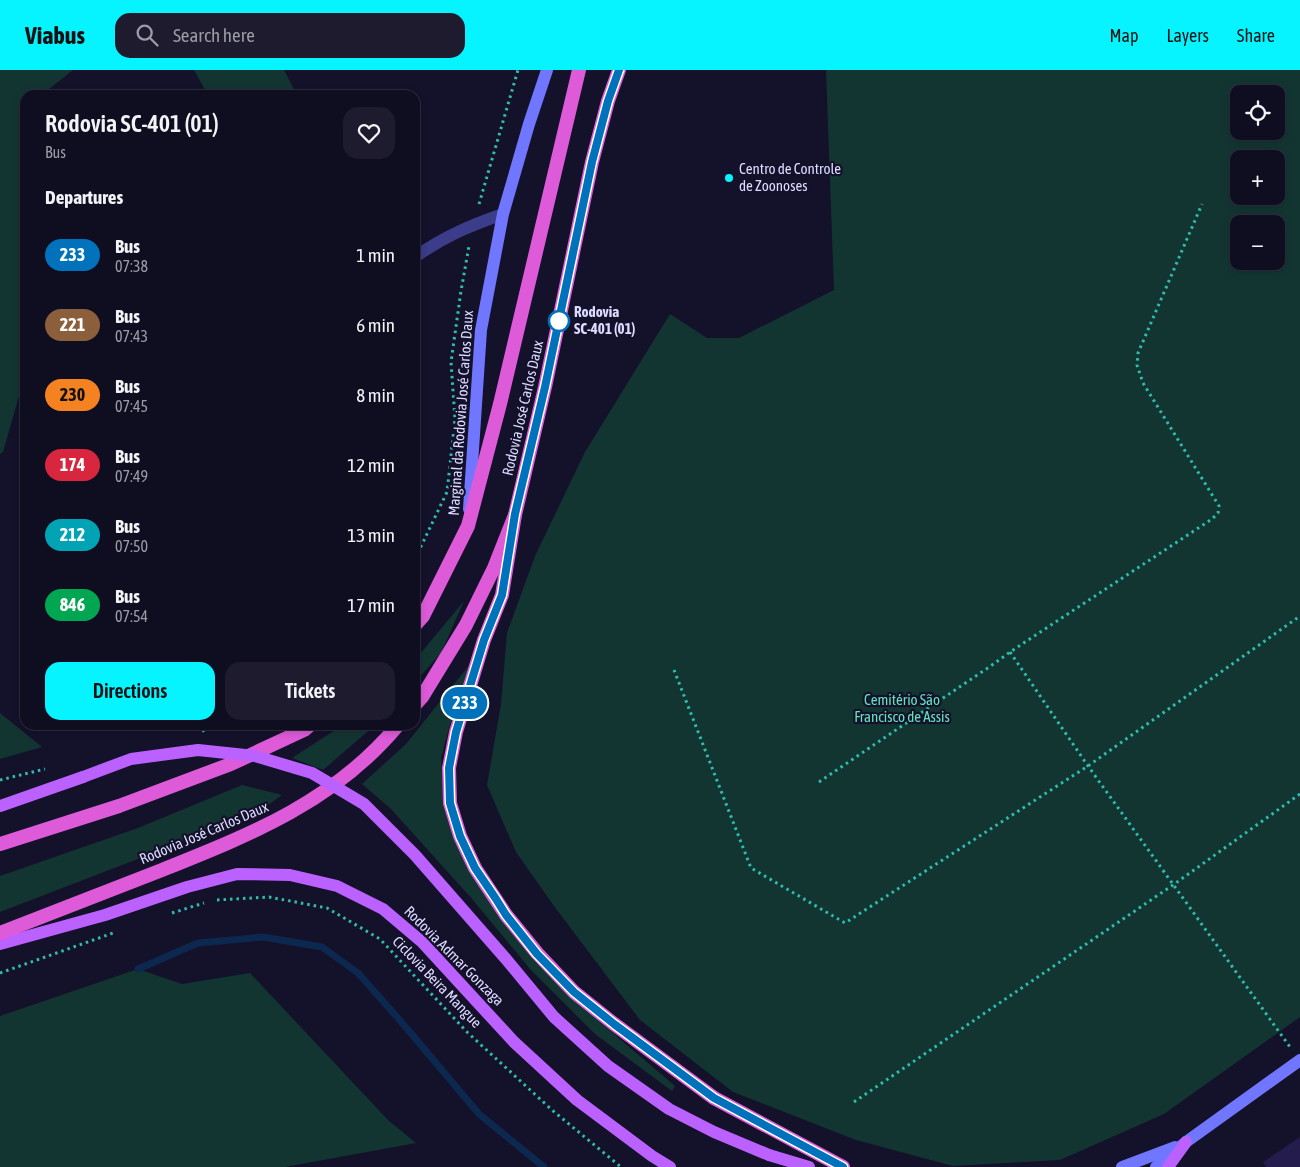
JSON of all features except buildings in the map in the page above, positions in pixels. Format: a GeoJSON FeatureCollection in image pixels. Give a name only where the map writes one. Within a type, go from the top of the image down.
{"type":"FeatureCollection","features":[{"type":"Feature","properties":{"kind":"highway","name":"Rodovia José Carlos Daux"},"geometry":{"type":"LineString","coordinates":[[420,619],[468,526],[500,404],[579,70]]}},
{"type":"Feature","properties":{"kind":"highway","name":"Rodovia José Carlos Daux"},"geometry":{"type":"LineString","coordinates":[[420,699],[466,625],[494,568],[515,514],[545,387],[592,162],[608,101],[619,70]]}},
{"type":"Feature","properties":{"kind":"highway"},"geometry":{"type":"LineString","coordinates":[[515,514],[502,595],[481,649],[456,732],[449,768],[450,803],[460,836],[475,868],[506,915],[537,954],[574,992],[600,1014],[714,1098],[843,1167]]}},
{"type":"Feature","properties":{"kind":"highway"},"geometry":{"type":"LineString","coordinates":[[0,844],[119,806],[231,764],[304,730]]}},
{"type":"Feature","properties":{"kind":"highway","name":"Rodovia José Carlos Daux"},"geometry":{"type":"LineString","coordinates":[[0,933],[219,847],[274,822],[319,796],[357,766],[393,730]]}},
{"type":"Feature","properties":{"kind":"main road","name":"Marginal da Rodovia José Carlos Daux"},"geometry":{"type":"LineString","coordinates":[[468,526],[481,330],[503,214],[528,124],[546,70]]}},
{"type":"Feature","properties":{"kind":"main road"},"geometry":{"type":"LineString","coordinates":[[0,806],[131,759],[198,750],[255,756],[312,773],[364,804],[415,855],[554,1017],[608,1066],[669,1109],[714,1132],[769,1155],[809,1167]]}},
{"type":"Feature","properties":{"kind":"main road","name":"Rodovia Admar Gonzaga"},"geometry":{"type":"LineString","coordinates":[[0,944],[104,915],[187,887],[237,874],[290,875],[337,886],[383,909],[422,942],[514,1042],[577,1100],[652,1156],[670,1167]]}},
{"type":"Feature","properties":{"kind":"main road"},"geometry":{"type":"LineString","coordinates":[[1156,1167],[1186,1142],[1300,1060]]}},
{"type":"Feature","properties":{"kind":"main road"},"geometry":{"type":"LineString","coordinates":[[1122,1167],[1186,1142]]}},
{"type":"Feature","properties":{"kind":"main road"},"geometry":{"type":"LineString","coordinates":[[1168,1167],[1186,1142]]}},
{"type":"Feature","properties":{"kind":"street"},"geometry":{"type":"LineString","coordinates":[[420,254],[438,241],[473,224],[503,214]]}},
{"type":"Feature","properties":{"kind":"path"},"geometry":{"type":"LineString","coordinates":[[819,782],[1010,652],[1212,519],[1218,513],[1219,506],[1143,383],[1137,365],[1138,353],[1202,204]]}},
{"type":"Feature","properties":{"kind":"path"},"geometry":{"type":"LineString","coordinates":[[674,670],[751,868],[845,923],[1088,766],[1300,616]]}},
{"type":"Feature","properties":{"kind":"path"},"geometry":{"type":"LineString","coordinates":[[1010,652],[1088,766],[1300,1060]]}},
{"type":"Feature","properties":{"kind":"path"},"geometry":{"type":"LineString","coordinates":[[854,1102],[1173,885],[1300,794]]}},
{"type":"Feature","properties":{"kind":"path","name":"Ciclovia Beira Mangue"},"geometry":{"type":"LineString","coordinates":[[216,900],[269,897],[327,908],[380,939],[467,1032],[552,1110],[621,1167]]}},
{"type":"Feature","properties":{"kind":"path"},"geometry":{"type":"LineString","coordinates":[[163,916],[207,902]]}},
{"type":"Feature","properties":{"kind":"path"},"geometry":{"type":"LineString","coordinates":[[0,973],[118,932]]}},
{"type":"Feature","properties":{"kind":"green space"},"geometry":{"type":"Polygon","coordinates":[[[0,70],[73,70],[49,90],[20,90],[20,392],[3,452],[0,454],[0,70]]]}},
{"type":"Feature","properties":{"kind":"green space"},"geometry":{"type":"Polygon","coordinates":[[[194,70],[284,70],[294,90],[205,90],[194,70]]]}},
{"type":"Feature","properties":{"kind":"green space","name":"Cemitério São Francisco de Assis"},"geometry":{"type":"Polygon","coordinates":[[[826,70],[1300,70],[1300,1017],[1164,1114],[1060,1160],[953,1166],[856,1140],[733,1092],[640,1020],[516,852],[487,785],[501,704],[507,633],[535,556],[585,452],[670,314],[707,338],[739,338],[834,290],[826,70]]]}},
{"type":"Feature","properties":{"kind":"green space"},"geometry":{"type":"Polygon","coordinates":[[[464,601],[441,653],[420,676],[420,654],[464,601]]]}},
{"type":"Feature","properties":{"kind":"green space"},"geometry":{"type":"Polygon","coordinates":[[[475,658],[449,728],[441,758],[448,821],[457,845],[493,903],[544,970],[601,1023],[675,1086],[672,1091],[595,1034],[530,969],[473,900],[391,809],[362,784],[406,744],[417,730],[420,730],[420,727],[475,658]]]}},
{"type":"Feature","properties":{"kind":"green space"},"geometry":{"type":"Polygon","coordinates":[[[0,713],[42,747],[0,759],[0,713]]]}},
{"type":"Feature","properties":{"kind":"green space"},"geometry":{"type":"Polygon","coordinates":[[[335,730],[369,730],[323,770],[292,758],[335,730]]]}},
{"type":"Feature","properties":{"kind":"green space"},"geometry":{"type":"Polygon","coordinates":[[[242,785],[282,795],[257,813],[0,912],[0,876],[138,828],[242,785]]]}},
{"type":"Feature","properties":{"kind":"green space"},"geometry":{"type":"Polygon","coordinates":[[[138,969],[182,984],[250,973],[388,1120],[416,1143],[285,1167],[0,1167],[0,1016],[138,969]]]}},
{"type":"Feature","properties":{"kind":"waterway"},"geometry":{"type":"LineString","coordinates":[[138,969],[198,943],[263,937],[322,947],[358,973],[479,1114],[544,1167]]}},
{"type":"Feature","properties":{"kind":"bus line","name":"233"},"geometry":{"type":"LineString","coordinates":[[619,70],[608,101],[592,162],[545,387],[515,514],[502,595],[484,640],[456,732],[449,768],[450,803],[460,836],[475,868],[506,915],[537,954],[574,992],[714,1098],[843,1167]]}},
{"type":"Feature","properties":{"kind":"place","name":"Centro de Controle de Zoonoses"},"geometry":{"type":"Point","coordinates":[729,178]}},
{"type":"Feature","properties":{"kind":"place","name":"Rodovia SC-401 (01)"},"geometry":{"type":"Point","coordinates":[559,321]}}]}
